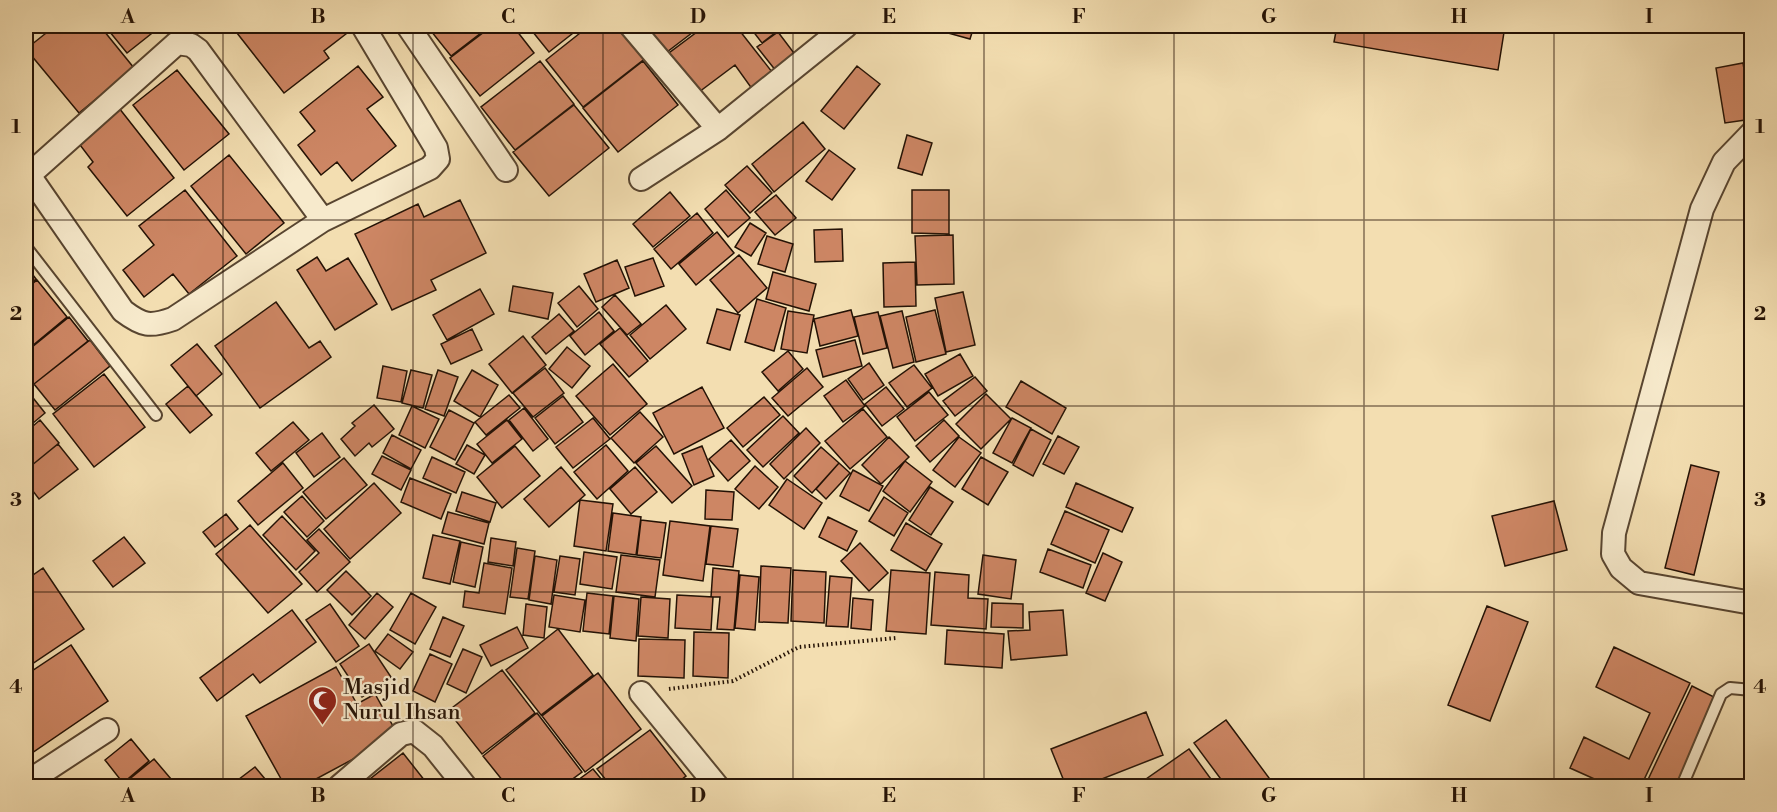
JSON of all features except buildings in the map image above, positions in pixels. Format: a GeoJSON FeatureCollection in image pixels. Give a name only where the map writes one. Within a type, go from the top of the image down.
{"type":"FeatureCollection","features":[{"type":"Feature","properties":{"kind":"street"},"geometry":{"type":"LineString","coordinates":[[323,220],[198,50],[183,43],[177,43],[27,173],[123,311],[137,321],[154,326],[173,319],[323,220],[430,168],[438,159],[436,148],[363,26]]}},
{"type":"Feature","properties":{"kind":"street"},"geometry":{"type":"LineString","coordinates":[[408,26],[506,170]]}},
{"type":"Feature","properties":{"kind":"street"},"geometry":{"type":"LineString","coordinates":[[631,26],[718,129]]}},
{"type":"Feature","properties":{"kind":"street"},"geometry":{"type":"LineString","coordinates":[[640,179],[718,129],[845,26]]}},
{"type":"Feature","properties":{"kind":"street"},"geometry":{"type":"LineString","coordinates":[[1752,133],[1724,162],[1702,209],[1614,533],[1613,554],[1621,568],[1640,583],[1752,603]]}},
{"type":"Feature","properties":{"kind":"street"},"geometry":{"type":"LineString","coordinates":[[641,693],[717,786]]}},
{"type":"Feature","properties":{"kind":"street"},"geometry":{"type":"LineString","coordinates":[[26,783],[107,730]]}},
{"type":"Feature","properties":{"kind":"street"},"geometry":{"type":"LineString","coordinates":[[340,786],[401,734],[414,731],[433,746],[465,786]]}},
{"type":"Feature","properties":{"kind":"lane"},"geometry":{"type":"LineString","coordinates":[[26,247],[156,415]]}},
{"type":"Feature","properties":{"kind":"lane"},"geometry":{"type":"LineString","coordinates":[[1682,786],[1721,694],[1730,688],[1752,690]]}},
{"type":"Feature","properties":{"kind":"path"},"geometry":{"type":"LineString","coordinates":[[641,693],[733,681],[799,647],[896,639]]}},
{"type":"Feature","properties":{"kind":"place","name":"Masjid Nurul Ihsan"},"geometry":{"type":"Point","coordinates":[322,726]}}]}
